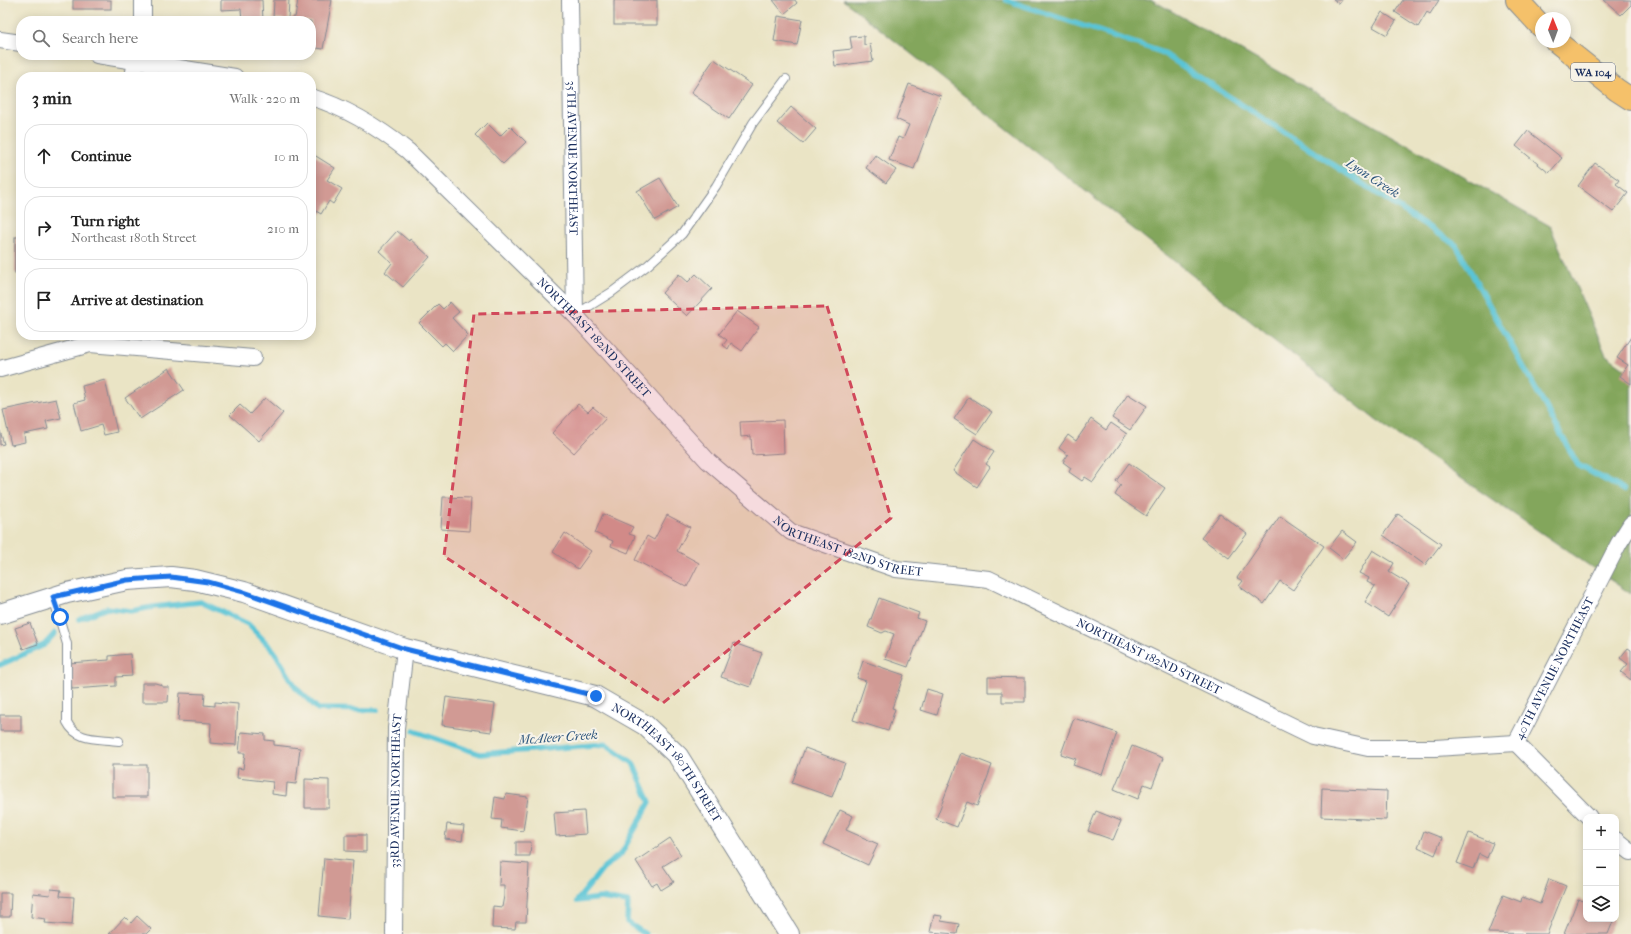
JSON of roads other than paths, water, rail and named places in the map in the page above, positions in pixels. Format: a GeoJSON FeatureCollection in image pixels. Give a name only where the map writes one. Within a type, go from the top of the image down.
{"type":"FeatureCollection","features":[{"type":"Feature","properties":{"kind":"main road"},"geometry":{"type":"LineString","coordinates":[[1517,0],[1535,20]]}},
{"type":"Feature","properties":{"kind":"main road","name":"WA 104"},"geometry":{"type":"LineString","coordinates":[[1564,48],[1617,90],[1631,99]]}},
{"type":"Feature","properties":{"kind":"street"},"geometry":{"type":"LineString","coordinates":[[143,0],[143,16]]}},
{"type":"Feature","properties":{"kind":"street","name":"35TH AVENUE NORTHEAST"},"geometry":{"type":"LineString","coordinates":[[570,0],[575,315]]}},
{"type":"Feature","properties":{"kind":"street"},"geometry":{"type":"LineString","coordinates":[[0,40],[16,42]]}},
{"type":"Feature","properties":{"kind":"street"},"geometry":{"type":"LineString","coordinates":[[135,72],[138,60]]}},
{"type":"Feature","properties":{"kind":"street"},"geometry":{"type":"LineString","coordinates":[[148,60],[209,72]]}},
{"type":"Feature","properties":{"kind":"street","name":"NORTHEAST 182ND STREET"},"geometry":{"type":"LineString","coordinates":[[316,99],[324,101],[378,128],[408,151],[575,315],[708,461],[791,532],[896,569],[989,579],[1313,736],[1368,748],[1435,748],[1516,743]]}},
{"type":"Feature","properties":{"kind":"street"},"geometry":{"type":"LineString","coordinates":[[0,369],[88,340]]}},
{"type":"Feature","properties":{"kind":"street"},"geometry":{"type":"LineString","coordinates":[[100,340],[253,358]]}},
{"type":"Feature","properties":{"kind":"street","name":"40TH AVENUE NORTHEAST"},"geometry":{"type":"LineString","coordinates":[[1586,814],[1516,743],[1619,543],[1631,524]]}},
{"type":"Feature","properties":{"kind":"street","name":"NORTHEAST 180TH STREET"},"geometry":{"type":"LineString","coordinates":[[0,614],[53,597],[127,580],[171,577],[208,582],[244,592],[405,649],[596,696],[645,724],[678,756],[789,934]]}},
{"type":"Feature","properties":{"kind":"street","name":"33RD AVENUE NORTHEAST"},"geometry":{"type":"LineString","coordinates":[[394,934],[396,728],[405,649]]}},
{"type":"Feature","properties":{"kind":"street"},"geometry":{"type":"LineString","coordinates":[[1619,842],[1631,852]]}},
{"type":"Feature","properties":{"kind":"lane"},"geometry":{"type":"LineString","coordinates":[[575,315],[612,292],[648,265],[682,234],[716,186],[753,123],[786,79]]}},
{"type":"Feature","properties":{"kind":"lane"},"geometry":{"type":"LineString","coordinates":[[53,597],[67,644],[65,714],[71,731],[79,736],[119,741]]}},
{"type":"Feature","properties":{"kind":"waterway","name":"Lyon Creek"},"geometry":{"type":"LineString","coordinates":[[1006,0],[1161,52],[1456,245],[1578,465],[1624,490]]}},
{"type":"Feature","properties":{"kind":"waterway","name":"McAleer Creek"},"geometry":{"type":"LineString","coordinates":[[79,619],[107,608],[131,611],[201,602],[248,624],[274,651],[297,689],[318,709],[377,710]]}},
{"type":"Feature","properties":{"kind":"waterway","name":"McAleer Creek"},"geometry":{"type":"LineString","coordinates":[[0,665],[44,645],[55,633]]}},
{"type":"Feature","properties":{"kind":"waterway","name":"McAleer Creek"},"geometry":{"type":"LineString","coordinates":[[414,731],[480,754],[606,744],[633,763],[650,802],[621,854],[603,868],[577,901],[601,898],[628,902],[627,922],[645,934]]}}]}
